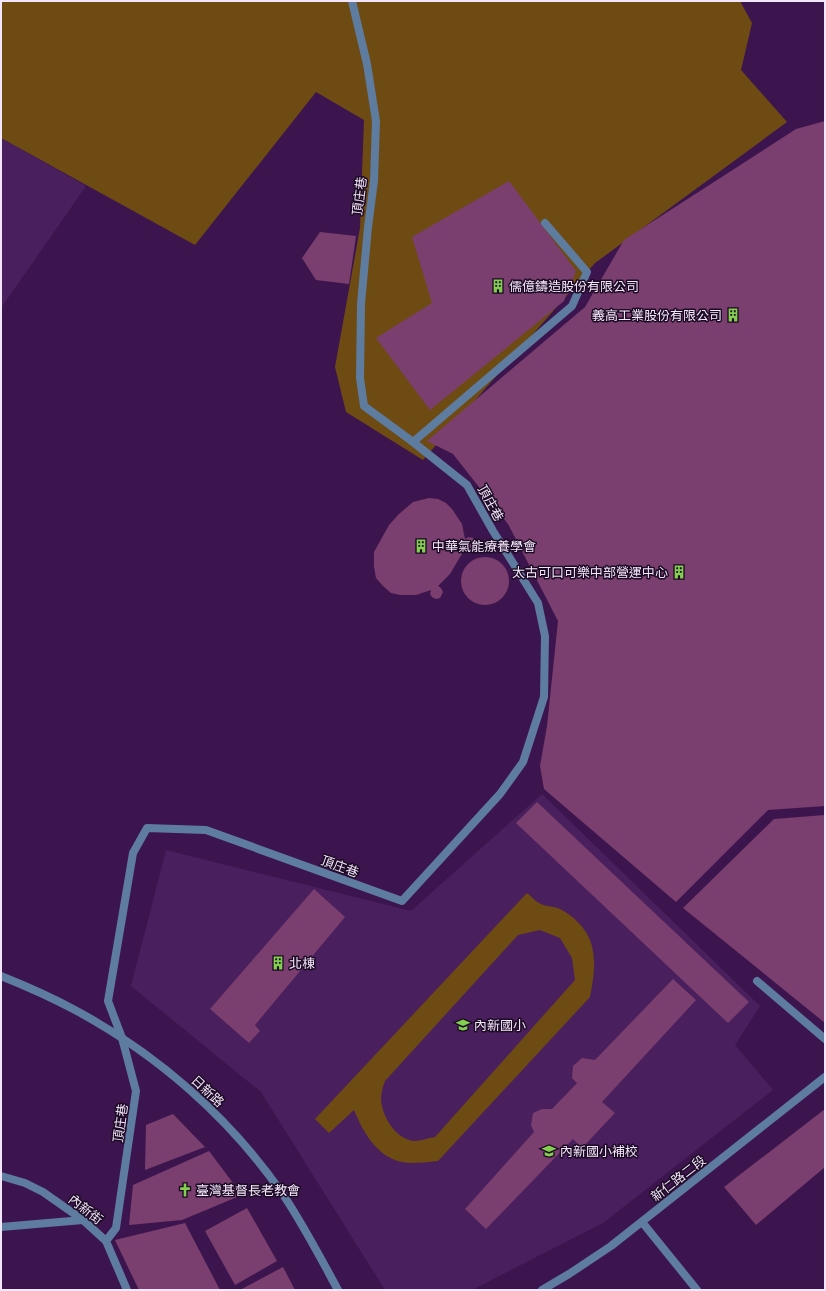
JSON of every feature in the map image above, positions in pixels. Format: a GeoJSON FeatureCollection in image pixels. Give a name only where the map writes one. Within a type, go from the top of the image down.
{"type":"FeatureCollection","features":[{"type":"Feature","properties":{"kind":"street","name":"頂庄巷"},"geometry":{"type":"LineString","coordinates":[[106,1241],[116,1228],[136,1091],[122,1038],[108,1001],[133,852],[147,828],[206,830],[402,901],[500,794],[523,762],[544,698],[545,636],[538,603],[493,531],[467,484],[364,406],[360,378],[362,304],[368,227],[374,181],[376,121],[367,64],[352,1]]}},
{"type":"Feature","properties":{"kind":"street"},"geometry":{"type":"LineString","coordinates":[[413,442],[572,306],[587,272],[545,223]]}},
{"type":"Feature","properties":{"kind":"street","name":"日新路"},"geometry":{"type":"LineString","coordinates":[[1,976],[75,1010],[122,1038],[170,1072],[195,1094],[238,1138],[282,1193],[316,1249],[338,1290]]}},
{"type":"Feature","properties":{"kind":"street"},"geometry":{"type":"LineString","coordinates":[[757,981],[825,1039]]}},
{"type":"Feature","properties":{"kind":"street","name":"新仁路二段"},"geometry":{"type":"LineString","coordinates":[[542,1290],[611,1246],[825,1077]]}},
{"type":"Feature","properties":{"kind":"street","name":"內新街"},"geometry":{"type":"LineString","coordinates":[[1,1176],[25,1183],[43,1192],[83,1220],[106,1241],[127,1290]]}},
{"type":"Feature","properties":{"kind":"street"},"geometry":{"type":"LineString","coordinates":[[1,1227],[83,1220]]}},
{"type":"Feature","properties":{"kind":"street"},"geometry":{"type":"LineString","coordinates":[[642,1222],[697,1290]]}},
{"type":"Feature","properties":{"kind":"shaded area"},"geometry":{"type":"Polygon","coordinates":[[[1,1],[740,1],[752,23],[741,70],[787,122],[595,263],[423,460],[346,412],[335,367],[360,228],[364,120],[316,92],[195,245],[1,138],[1,1]]]}},
{"type":"Feature","properties":{"kind":"shaded area"},"geometry":{"type":"Polygon","coordinates":[[[1,138],[86,186],[1,308],[1,138]]]}},
{"type":"Feature","properties":{"kind":"shaded area","name":"內新國小"},"geometry":{"type":"Polygon","coordinates":[[[542,794],[760,1006],[735,1045],[773,1090],[603,1223],[472,1290],[385,1290],[261,1092],[131,986],[166,850],[411,911],[542,794]]]}},
{"type":"Feature","properties":{"kind":"shaded area"},"geometry":{"type":"Polygon","coordinates":[[[527,893],[541,904],[562,910],[583,928],[589,938],[594,959],[594,971],[590,997],[438,1161],[409,1163],[398,1161],[389,1157],[381,1152],[368,1137],[354,1110],[329,1133],[315,1119],[527,893]],[[540,930],[518,935],[385,1081],[382,1090],[382,1106],[391,1126],[401,1136],[414,1141],[435,1137],[575,980],[572,958],[560,938],[540,930]]]}},
{"type":"Feature","properties":{"kind":"building","name":"太古可口可樂中部營運中心"},"geometry":{"type":"Polygon","coordinates":[[[825,121],[825,806],[768,810],[676,902],[544,789],[540,766],[547,726],[558,621],[508,524],[453,454],[427,441],[585,307],[624,240],[796,129],[825,121]]]}},
{"type":"Feature","properties":{"kind":"building","name":"儒億鑄造股份有限公司"},"geometry":{"type":"Polygon","coordinates":[[[509,181],[576,271],[564,301],[430,410],[376,338],[432,303],[412,237],[509,181]]]}},
{"type":"Feature","properties":{"kind":"building"},"geometry":{"type":"Polygon","coordinates":[[[320,232],[356,236],[349,284],[316,280],[302,258],[320,232]]]}},
{"type":"Feature","properties":{"kind":"building","name":"中華氣能療養學會"},"geometry":{"type":"Polygon","coordinates":[[[429,498],[438,499],[446,503],[452,509],[462,524],[465,539],[469,537],[473,538],[476,541],[476,545],[472,549],[465,547],[450,574],[438,586],[443,592],[440,598],[436,599],[432,597],[430,594],[431,590],[416,595],[400,595],[391,593],[376,578],[374,552],[389,525],[399,514],[413,502],[429,498]]]}},
{"type":"Feature","properties":{"kind":"building"},"geometry":{"type":"Polygon","coordinates":[[[485,557],[494,559],[502,564],[507,572],[509,581],[507,590],[502,598],[494,603],[485,605],[476,603],[468,598],[463,590],[461,581],[463,572],[468,564],[476,559],[485,557]]]}},
{"type":"Feature","properties":{"kind":"building"},"geometry":{"type":"Polygon","coordinates":[[[537,802],[749,1002],[728,1023],[516,823],[537,802]]]}},
{"type":"Feature","properties":{"kind":"building"},"geometry":{"type":"Polygon","coordinates":[[[825,815],[825,1023],[683,908],[774,819],[825,815]]]}},
{"type":"Feature","properties":{"kind":"building","name":"北棟"},"geometry":{"type":"Polygon","coordinates":[[[314,889],[345,917],[255,1025],[260,1031],[249,1043],[210,1009],[314,889]]]}},
{"type":"Feature","properties":{"kind":"building"},"geometry":{"type":"Polygon","coordinates":[[[673,979],[696,1000],[602,1102],[615,1113],[582,1148],[573,1139],[486,1229],[465,1209],[534,1132],[531,1125],[533,1113],[542,1109],[552,1109],[577,1083],[572,1078],[573,1066],[582,1058],[595,1060],[673,979]]]}},
{"type":"Feature","properties":{"kind":"building"},"geometry":{"type":"Polygon","coordinates":[[[825,1109],[825,1167],[756,1225],[724,1187],[825,1109]]]}},
{"type":"Feature","properties":{"kind":"building"},"geometry":{"type":"Polygon","coordinates":[[[173,1114],[205,1147],[145,1170],[146,1125],[173,1114]]]}},
{"type":"Feature","properties":{"kind":"building","name":"臺灣基督長老教會"},"geometry":{"type":"Polygon","coordinates":[[[209,1151],[242,1195],[182,1220],[129,1225],[133,1185],[209,1151]]]}},
{"type":"Feature","properties":{"kind":"building"},"geometry":{"type":"Polygon","coordinates":[[[247,1208],[277,1261],[235,1285],[205,1231],[247,1208]]]}},
{"type":"Feature","properties":{"kind":"building"},"geometry":{"type":"Polygon","coordinates":[[[185,1223],[220,1290],[139,1290],[115,1240],[185,1223]]]}},
{"type":"Feature","properties":{"kind":"building"},"geometry":{"type":"Polygon","coordinates":[[[283,1267],[295,1290],[240,1290],[283,1267]]]}},
{"type":"Feature","properties":{"kind":"place","name":"儒億鑄造股份有限公司"},"geometry":{"type":"Point","coordinates":[498,286]}},
{"type":"Feature","properties":{"kind":"place","name":"義高工業股份有限公司"},"geometry":{"type":"Point","coordinates":[733,315]}},
{"type":"Feature","properties":{"kind":"place","name":"中華氣能療養學會"},"geometry":{"type":"Point","coordinates":[421,546]}},
{"type":"Feature","properties":{"kind":"place","name":"太古可口可樂中部營運中心"},"geometry":{"type":"Point","coordinates":[679,572]}},
{"type":"Feature","properties":{"kind":"place","name":"北棟"},"geometry":{"type":"Point","coordinates":[278,963]}},
{"type":"Feature","properties":{"kind":"place","name":"內新國小"},"geometry":{"type":"Point","coordinates":[463,1025]}},
{"type":"Feature","properties":{"kind":"place","name":"內新國小補校"},"geometry":{"type":"Point","coordinates":[549,1151]}},
{"type":"Feature","properties":{"kind":"place","name":"臺灣基督長老教會"},"geometry":{"type":"Point","coordinates":[185,1190]}}]}
